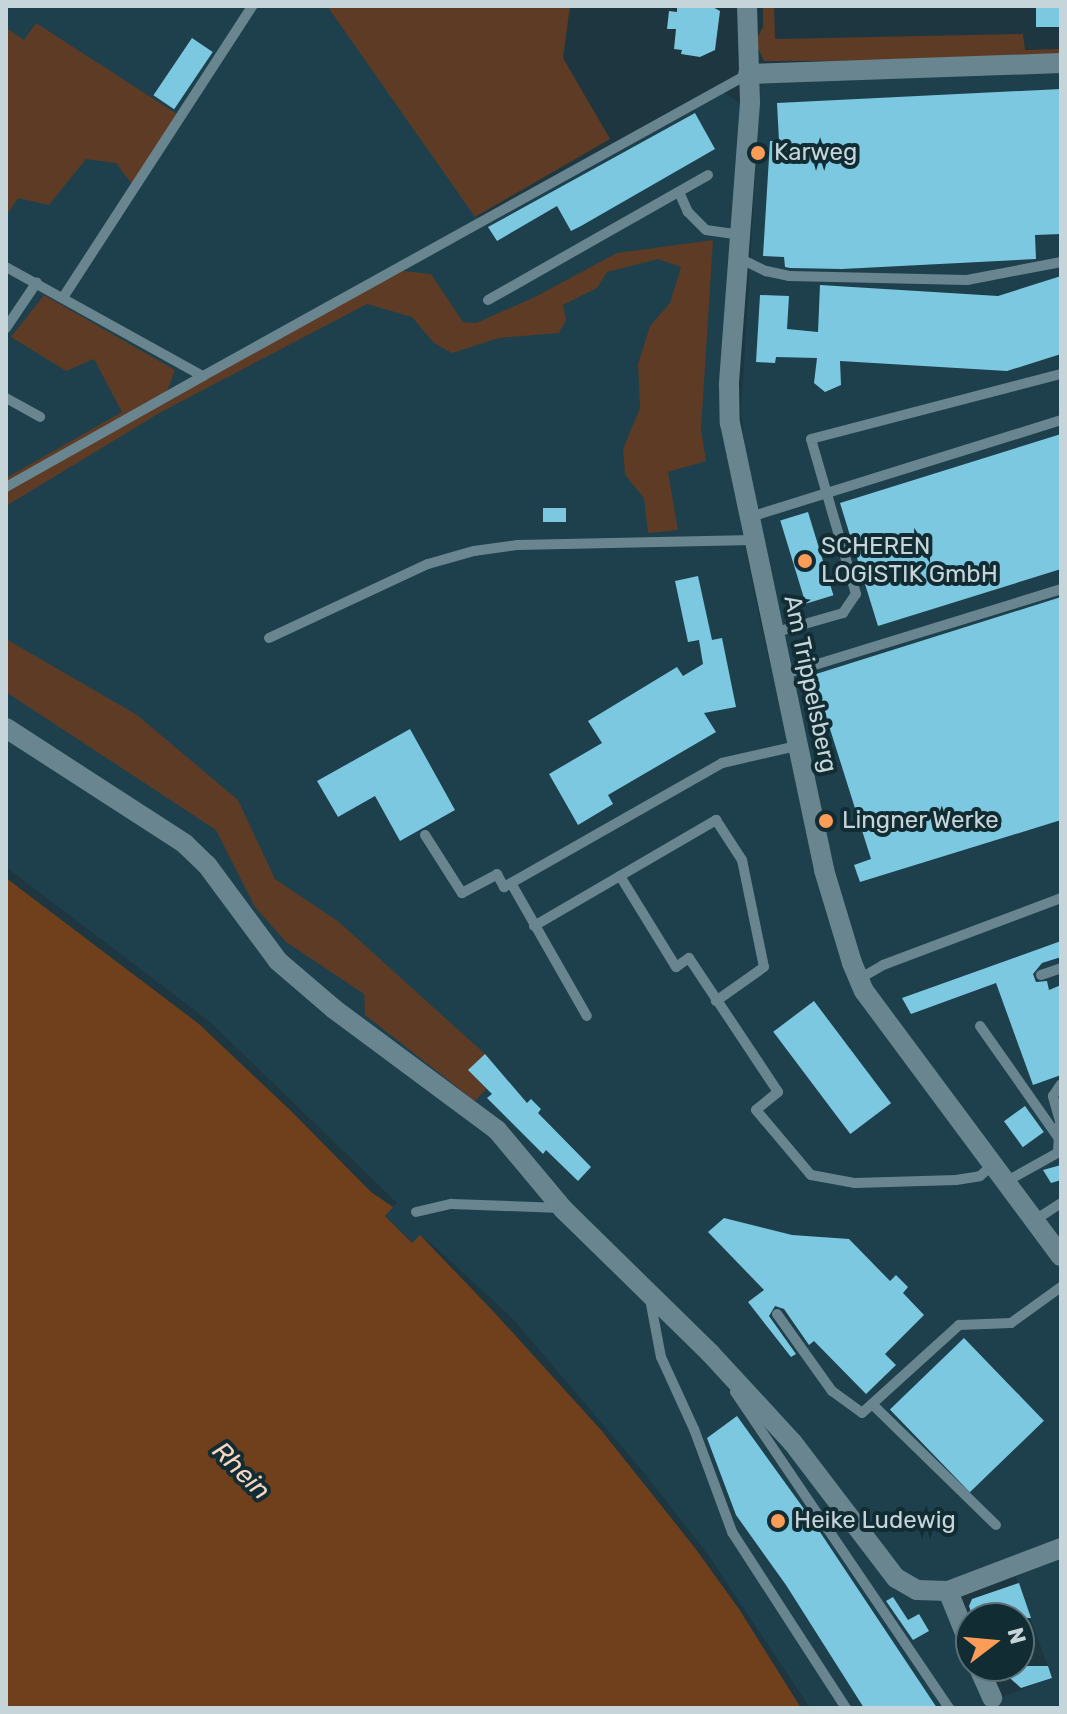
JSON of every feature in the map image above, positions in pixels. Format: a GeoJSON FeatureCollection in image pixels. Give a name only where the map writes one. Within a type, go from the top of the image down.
{"type":"FeatureCollection","features":[{"type":"Feature","properties":{"kind":"street","name":"Am Trippelsberg"},"geometry":{"type":"LineString","coordinates":[[747,6],[748,74],[742,236],[730,397],[735,453],[824,870],[859,979],[1061,1256]]}},
{"type":"Feature","properties":{"kind":"street"},"geometry":{"type":"LineString","coordinates":[[748,74],[1061,63]]}},
{"type":"Feature","properties":{"kind":"street"},"geometry":{"type":"LineString","coordinates":[[6,728],[185,844],[207,865],[278,961],[334,1009],[497,1130],[563,1209],[710,1353],[793,1443],[896,1578],[917,1590],[948,1591],[1061,1548]]}},
{"type":"Feature","properties":{"kind":"street"},"geometry":{"type":"LineString","coordinates":[[948,1591],[955,1608]]}},
{"type":"Feature","properties":{"kind":"street"},"geometry":{"type":"LineString","coordinates":[[987,1682],[998,1703]]}},
{"type":"Feature","properties":{"kind":"lane"},"geometry":{"type":"LineString","coordinates":[[64,296],[252,6]]}},
{"type":"Feature","properties":{"kind":"lane"},"geometry":{"type":"LineString","coordinates":[[6,487],[748,74]]}},
{"type":"Feature","properties":{"kind":"lane"},"geometry":{"type":"LineString","coordinates":[[488,300],[708,175]]}},
{"type":"Feature","properties":{"kind":"lane"},"geometry":{"type":"LineString","coordinates":[[679,192],[688,212],[706,230],[742,236]]}},
{"type":"Feature","properties":{"kind":"lane"},"geometry":{"type":"LineString","coordinates":[[741,259],[766,271],[789,276],[967,280],[1061,262]]}},
{"type":"Feature","properties":{"kind":"lane"},"geometry":{"type":"LineString","coordinates":[[6,267],[64,296],[203,376]]}},
{"type":"Feature","properties":{"kind":"lane"},"geometry":{"type":"LineString","coordinates":[[6,328],[37,282]]}},
{"type":"Feature","properties":{"kind":"lane"},"geometry":{"type":"LineString","coordinates":[[773,633],[843,613],[855,598],[811,439],[1061,374]]}},
{"type":"Feature","properties":{"kind":"lane"},"geometry":{"type":"LineString","coordinates":[[6,398],[40,417]]}},
{"type":"Feature","properties":{"kind":"lane"},"geometry":{"type":"LineString","coordinates":[[748,518],[1061,420]]}},
{"type":"Feature","properties":{"kind":"lane"},"geometry":{"type":"LineString","coordinates":[[269,638],[428,564],[474,551],[517,545],[753,540]]}},
{"type":"Feature","properties":{"kind":"lane"},"geometry":{"type":"LineString","coordinates":[[782,675],[1061,589]]}},
{"type":"Feature","properties":{"kind":"lane"},"geometry":{"type":"LineString","coordinates":[[425,835],[462,893],[497,874],[504,887],[722,763],[797,746]]}},
{"type":"Feature","properties":{"kind":"lane"},"geometry":{"type":"LineString","coordinates":[[534,926],[716,820],[742,860],[764,967],[716,1001]]}},
{"type":"Feature","properties":{"kind":"lane"},"geometry":{"type":"LineString","coordinates":[[620,876],[676,967],[689,958],[778,1092],[756,1110],[811,1175],[855,1183],[956,1180],[980,1176],[994,1164]]}},
{"type":"Feature","properties":{"kind":"lane"},"geometry":{"type":"LineString","coordinates":[[511,883],[587,1016]]}},
{"type":"Feature","properties":{"kind":"lane"},"geometry":{"type":"LineString","coordinates":[[859,979],[883,965],[1061,898]]}},
{"type":"Feature","properties":{"kind":"lane"},"geometry":{"type":"LineString","coordinates":[[1041,975],[1061,968]]}},
{"type":"Feature","properties":{"kind":"lane"},"geometry":{"type":"LineString","coordinates":[[980,1026],[1058,1137]]}},
{"type":"Feature","properties":{"kind":"lane"},"geometry":{"type":"LineString","coordinates":[[1007,1181],[1060,1151],[1060,1121],[1053,1096],[1061,1084]]}},
{"type":"Feature","properties":{"kind":"lane"},"geometry":{"type":"LineString","coordinates":[[1035,1220],[1061,1203]]}},
{"type":"Feature","properties":{"kind":"lane"},"geometry":{"type":"LineString","coordinates":[[416,1212],[452,1204],[563,1209]]}},
{"type":"Feature","properties":{"kind":"lane"},"geometry":{"type":"LineString","coordinates":[[777,1314],[832,1391],[862,1413],[959,1325],[1011,1323],[1061,1287]]}},
{"type":"Feature","properties":{"kind":"lane"},"geometry":{"type":"LineString","coordinates":[[649,1294],[661,1357],[694,1429],[732,1532],[846,1708]]}},
{"type":"Feature","properties":{"kind":"lane"},"geometry":{"type":"LineString","coordinates":[[710,1353],[949,1708]]}},
{"type":"Feature","properties":{"kind":"lane"},"geometry":{"type":"LineString","coordinates":[[872,1404],[996,1525]]}},
{"type":"Feature","properties":{"kind":"shaded area"},"geometry":{"type":"Polygon","coordinates":[[[6,6],[327,6],[479,220],[722,91],[744,106],[726,451],[761,625],[828,915],[857,995],[1061,1265],[1061,1708],[810,1708],[709,1556],[645,1474],[514,1320],[432,1244],[421,1236],[413,1243],[384,1215],[397,1203],[210,1022],[6,867],[6,6]]]}},
{"type":"Feature","properties":{"kind":"shaded area"},"geometry":{"type":"Polygon","coordinates":[[[327,6],[570,6],[563,58],[610,139],[475,217],[327,6]]]}},
{"type":"Feature","properties":{"kind":"shaded area"},"geometry":{"type":"Polygon","coordinates":[[[763,6],[774,6],[775,39],[1023,34],[1025,50],[1061,49],[1061,60],[764,61],[755,42],[763,27],[763,6]]]}},
{"type":"Feature","properties":{"kind":"shaded area"},"geometry":{"type":"Polygon","coordinates":[[[36,23],[177,114],[132,184],[116,163],[86,159],[49,205],[18,198],[6,216],[6,28],[24,40],[36,23]]]}},
{"type":"Feature","properties":{"kind":"shaded area"},"geometry":{"type":"Polygon","coordinates":[[[1061,71],[1061,1242],[869,986],[829,861],[747,471],[741,412],[761,78],[1061,71]]]}},
{"type":"Feature","properties":{"kind":"shaded area"},"geometry":{"type":"Polygon","coordinates":[[[713,240],[701,430],[706,461],[668,472],[678,530],[648,533],[644,498],[625,475],[623,449],[640,408],[638,364],[650,326],[670,303],[681,267],[658,259],[607,272],[597,288],[563,305],[566,320],[559,333],[499,338],[452,353],[434,343],[412,317],[367,304],[161,412],[6,506],[6,478],[122,412],[94,359],[66,371],[11,337],[44,295],[175,370],[162,405],[394,270],[431,274],[463,322],[476,323],[535,297],[617,253],[713,240]]]}},
{"type":"Feature","properties":{"kind":"shaded area"},"geometry":{"type":"Polygon","coordinates":[[[6,639],[137,715],[238,800],[275,879],[339,922],[485,1054],[469,1070],[486,1089],[475,1101],[365,1015],[364,994],[286,942],[255,907],[216,830],[6,692],[6,639]]]}},
{"type":"Feature","properties":{"kind":"water","name":"Rhein"},"geometry":{"type":"Polygon","coordinates":[[[6,878],[199,1024],[371,1192],[393,1207],[385,1216],[412,1243],[420,1235],[492,1310],[601,1430],[695,1548],[739,1609],[801,1708],[6,1708],[6,878]]]}},
{"type":"Feature","properties":{"kind":"building"},"geometry":{"type":"Polygon","coordinates":[[[677,6],[711,6],[720,11],[715,50],[700,57],[681,54],[682,50],[674,49],[676,29],[667,29],[669,11],[677,12],[677,6]]]}},
{"type":"Feature","properties":{"kind":"building"},"geometry":{"type":"Polygon","coordinates":[[[1036,6],[1061,6],[1061,27],[1036,27],[1036,6]]]}},
{"type":"Feature","properties":{"kind":"building"},"geometry":{"type":"Polygon","coordinates":[[[192,38],[213,52],[174,109],[153,95],[192,38]]]}},
{"type":"Feature","properties":{"kind":"building"},"geometry":{"type":"Polygon","coordinates":[[[1061,89],[1061,234],[1035,235],[1036,259],[842,269],[790,268],[785,267],[784,257],[763,256],[770,141],[779,141],[777,103],[1061,89]]]}},
{"type":"Feature","properties":{"kind":"building"},"geometry":{"type":"Polygon","coordinates":[[[695,113],[715,149],[581,226],[571,231],[557,206],[497,241],[488,227],[695,113]]]}},
{"type":"Feature","properties":{"kind":"building"},"geometry":{"type":"Polygon","coordinates":[[[1061,276],[1061,354],[1007,371],[840,361],[841,385],[825,392],[814,383],[817,358],[776,357],[775,363],[756,362],[760,295],[789,296],[787,329],[818,332],[820,285],[998,296],[1061,276]]]}},
{"type":"Feature","properties":{"kind":"building"},"geometry":{"type":"Polygon","coordinates":[[[1061,434],[1061,569],[878,626],[840,503],[1061,434]]]}},
{"type":"Feature","properties":{"kind":"building"},"geometry":{"type":"Polygon","coordinates":[[[543,508],[566,508],[566,522],[543,522],[543,508]]]}},
{"type":"Feature","properties":{"kind":"building"},"geometry":{"type":"Polygon","coordinates":[[[808,512],[833,595],[806,604],[780,520],[808,512]]]}},
{"type":"Feature","properties":{"kind":"building"},"geometry":{"type":"Polygon","coordinates":[[[698,576],[712,640],[722,638],[736,707],[704,713],[716,732],[608,795],[613,804],[578,825],[549,774],[602,743],[588,721],[677,667],[683,676],[703,664],[699,640],[688,642],[675,581],[698,576]]]}},
{"type":"Feature","properties":{"kind":"building"},"geometry":{"type":"Polygon","coordinates":[[[1061,597],[1061,820],[860,882],[854,865],[871,859],[813,675],[1061,597]]]}},
{"type":"Feature","properties":{"kind":"building"},"geometry":{"type":"Polygon","coordinates":[[[410,729],[455,810],[400,841],[375,796],[338,817],[317,781],[410,729]]]}},
{"type":"Feature","properties":{"kind":"building"},"geometry":{"type":"Polygon","coordinates":[[[1061,941],[1061,957],[1042,963],[1033,974],[1036,982],[1047,981],[1049,990],[1061,985],[1061,1075],[1033,1085],[996,983],[911,1014],[902,998],[1061,941]]]}},
{"type":"Feature","properties":{"kind":"building"},"geometry":{"type":"Polygon","coordinates":[[[814,1001],[891,1103],[850,1134],[773,1032],[814,1001]]]}},
{"type":"Feature","properties":{"kind":"building"},"geometry":{"type":"Polygon","coordinates":[[[485,1054],[527,1103],[531,1099],[541,1109],[538,1113],[591,1167],[578,1181],[546,1150],[543,1154],[487,1098],[492,1094],[468,1070],[485,1054]]]}},
{"type":"Feature","properties":{"kind":"building"},"geometry":{"type":"Polygon","coordinates":[[[1025,1106],[1044,1132],[1023,1147],[1004,1121],[1025,1106]]]}},
{"type":"Feature","properties":{"kind":"building"},"geometry":{"type":"Polygon","coordinates":[[[1061,1165],[1061,1180],[1051,1183],[1043,1170],[1061,1165]]]}},
{"type":"Feature","properties":{"kind":"building"},"geometry":{"type":"Polygon","coordinates":[[[724,1218],[792,1235],[849,1239],[890,1281],[896,1275],[908,1287],[903,1293],[924,1315],[885,1354],[896,1365],[866,1394],[814,1341],[809,1345],[784,1309],[775,1306],[769,1316],[796,1354],[791,1357],[748,1302],[764,1290],[708,1232],[724,1218]]]}},
{"type":"Feature","properties":{"kind":"building"},"geometry":{"type":"Polygon","coordinates":[[[964,1338],[1044,1421],[970,1492],[890,1410],[964,1338]]]}},
{"type":"Feature","properties":{"kind":"building"},"geometry":{"type":"Polygon","coordinates":[[[737,1416],[812,1520],[937,1708],[864,1708],[786,1585],[736,1515],[707,1438],[737,1416]]]}},
{"type":"Feature","properties":{"kind":"building"},"geometry":{"type":"Polygon","coordinates":[[[1019,1583],[1026,1602],[971,1602],[1019,1583]]]}},
{"type":"Feature","properties":{"kind":"building"},"geometry":{"type":"Polygon","coordinates":[[[893,1597],[908,1620],[919,1614],[929,1631],[913,1640],[886,1601],[893,1597]]]}},
{"type":"Feature","properties":{"kind":"building"},"geometry":{"type":"Polygon","coordinates":[[[1035,1666],[1048,1666],[1052,1678],[1021,1688],[1014,1682],[1035,1682],[1035,1666]]]}},
{"type":"Feature","properties":{"kind":"place","name":"Karweg"},"geometry":{"type":"Point","coordinates":[758,153]}},
{"type":"Feature","properties":{"kind":"place","name":"SCHEREN LOGISTIK GmbH"},"geometry":{"type":"Point","coordinates":[805,561]}},
{"type":"Feature","properties":{"kind":"place","name":"Lingner Werke"},"geometry":{"type":"Point","coordinates":[826,821]}},
{"type":"Feature","properties":{"kind":"place","name":"Heike Ludewig"},"geometry":{"type":"Point","coordinates":[778,1521]}}]}
